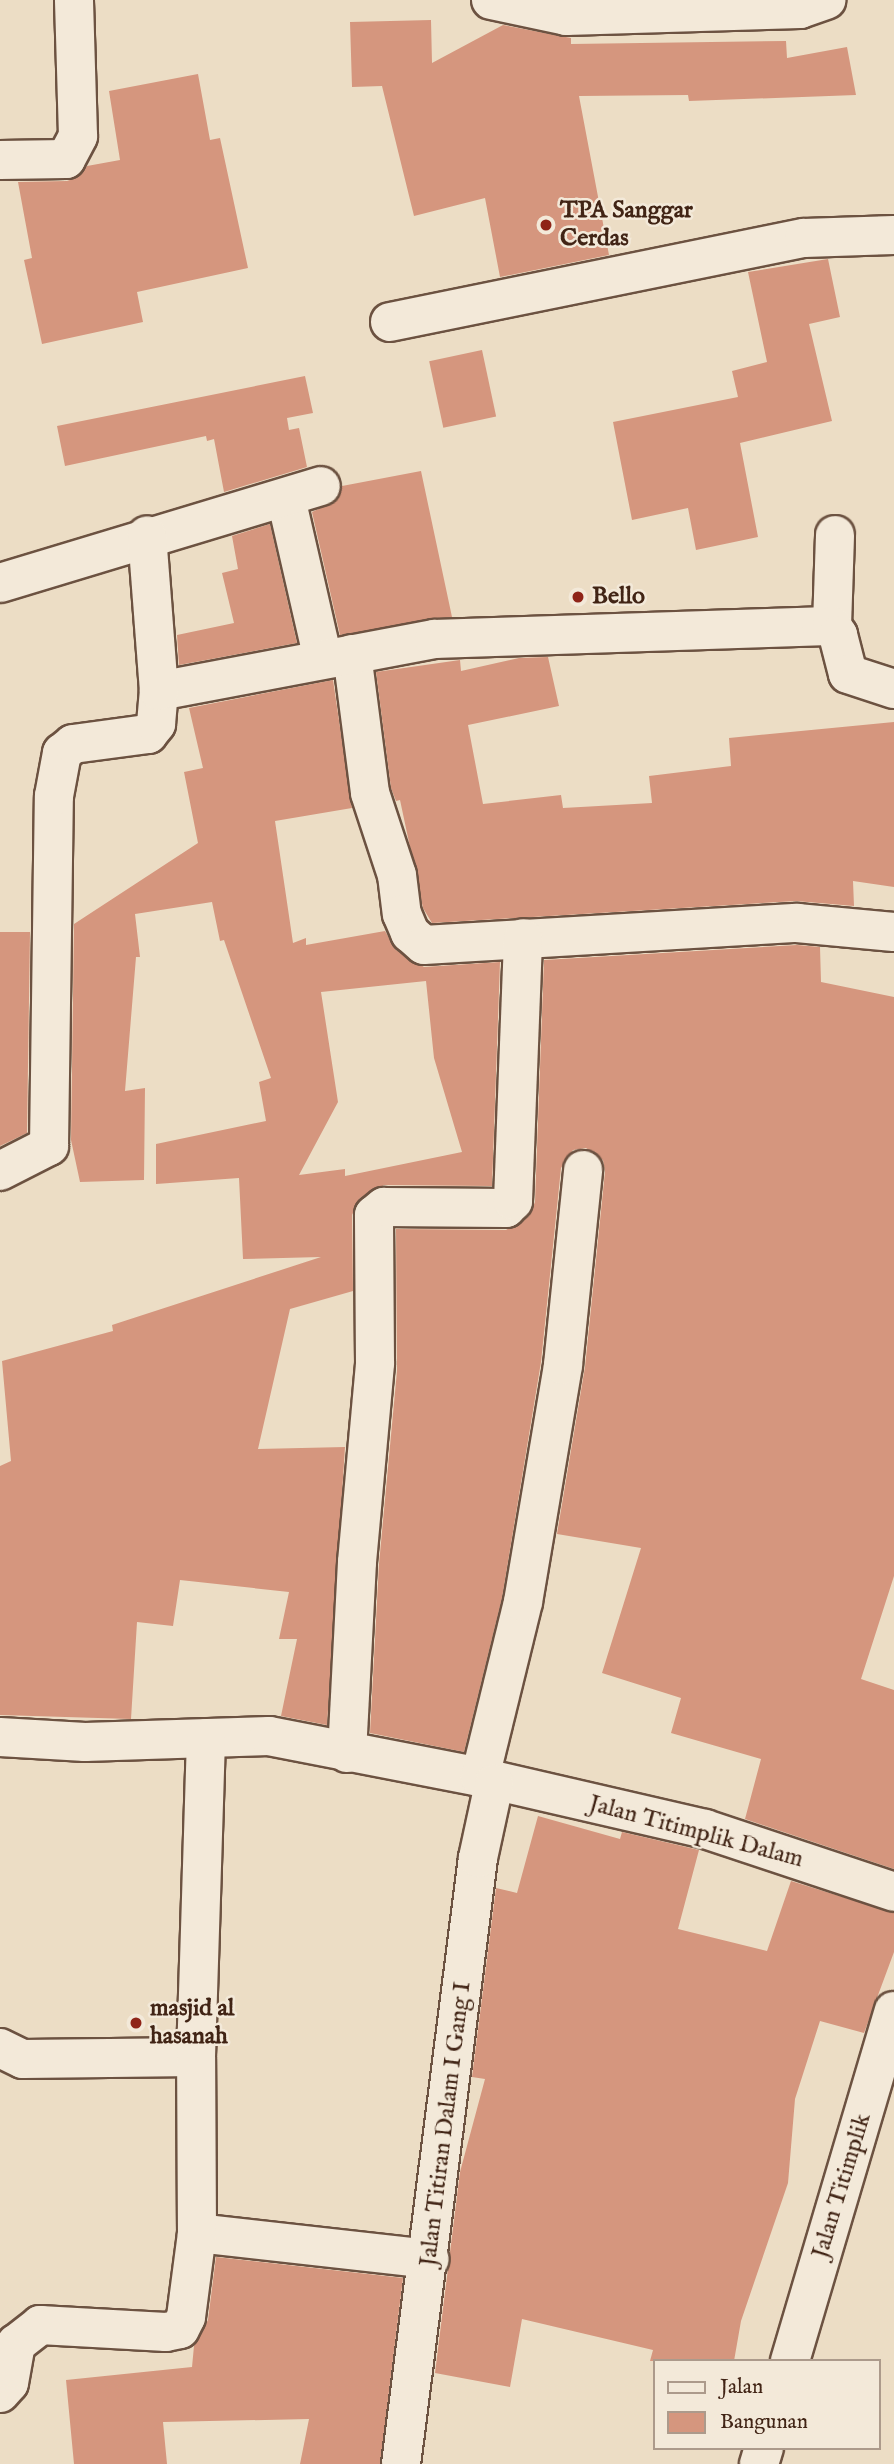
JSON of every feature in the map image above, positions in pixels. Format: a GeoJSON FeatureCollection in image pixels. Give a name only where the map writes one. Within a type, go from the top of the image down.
{"type":"FeatureCollection","features":[{"type":"Feature","properties":{"kind":"street"},"geometry":{"type":"LineString","coordinates":[[0,160],[66,159],[78,136],[74,0]]}},
{"type":"Feature","properties":{"kind":"street"},"geometry":{"type":"LineString","coordinates":[[491,0],[566,16],[800,9],[826,0]]}},
{"type":"Feature","properties":{"kind":"street"},"geometry":{"type":"LineString","coordinates":[[390,322],[804,238],[894,235]]}},
{"type":"Feature","properties":{"kind":"street"},"geometry":{"type":"LineString","coordinates":[[0,583],[147,536],[304,492],[338,656],[370,793],[381,814],[402,914],[410,933],[424,944],[439,946],[523,938],[797,923],[894,932]]}},
{"type":"Feature","properties":{"kind":"street"},"geometry":{"type":"LineString","coordinates":[[835,535],[832,626],[848,674],[894,689]]}},
{"type":"Feature","properties":{"kind":"street"},"geometry":{"type":"LineString","coordinates":[[0,1171],[50,1146],[54,796],[62,753],[73,744],[148,734],[156,724],[159,691],[147,536]]}},
{"type":"Feature","properties":{"kind":"street"},"geometry":{"type":"LineString","coordinates":[[159,691],[434,639],[832,626]]}},
{"type":"Feature","properties":{"kind":"street"},"geometry":{"type":"LineString","coordinates":[[347,1753],[357,1562],[375,1363],[374,1215],[384,1207],[506,1208],[513,1201],[523,938]]}},
{"type":"Feature","properties":{"kind":"street","name":"Jalan Titiran Dalam I Gang I"},"geometry":{"type":"LineString","coordinates":[[401,2464],[430,2259],[487,1781],[523,1602],[564,1365],[583,1170]]}},
{"type":"Feature","properties":{"kind":"street","name":"Jalan Titimplik Dalam"},"geometry":{"type":"LineString","coordinates":[[0,1737],[85,1742],[269,1736],[705,1829],[894,1892]]}},
{"type":"Feature","properties":{"kind":"street"},"geometry":{"type":"LineString","coordinates":[[0,2392],[9,2383],[16,2344],[40,2325],[180,2329],[186,2316],[197,2233],[196,2057],[206,1738]]}},
{"type":"Feature","properties":{"kind":"street","name":"Jalan Titimplik"},"geometry":{"type":"LineString","coordinates":[[791,2359],[894,2011]]}},
{"type":"Feature","properties":{"kind":"street"},"geometry":{"type":"LineString","coordinates":[[0,2048],[23,2059],[196,2057]]}},
{"type":"Feature","properties":{"kind":"street"},"geometry":{"type":"LineString","coordinates":[[197,2233],[430,2259]]}},
{"type":"Feature","properties":{"kind":"building"},"geometry":{"type":"Polygon","coordinates":[[[431,20],[432,63],[503,25],[571,38],[571,44],[786,41],[787,58],[847,47],[856,95],[689,101],[688,95],[579,96],[609,255],[500,277],[485,198],[414,216],[382,86],[352,87],[350,22],[431,20]]]}},
{"type":"Feature","properties":{"kind":"building"},"geometry":{"type":"Polygon","coordinates":[[[198,74],[210,140],[220,138],[248,268],[137,292],[143,322],[42,344],[24,260],[32,258],[18,182],[67,181],[78,177],[87,166],[120,160],[109,91],[198,74]]]}},
{"type":"Feature","properties":{"kind":"building"},"geometry":{"type":"Polygon","coordinates":[[[828,259],[840,317],[809,324],[832,421],[740,443],[758,537],[696,550],[688,508],[632,520],[613,422],[738,397],[732,371],[767,362],[748,272],[828,259]]]}},
{"type":"Feature","properties":{"kind":"building"},"geometry":{"type":"Polygon","coordinates":[[[482,350],[496,417],[443,428],[429,361],[482,350]]]}},
{"type":"Feature","properties":{"kind":"building"},"geometry":{"type":"Polygon","coordinates":[[[305,376],[313,413],[287,418],[289,430],[299,428],[307,467],[224,492],[214,439],[207,441],[206,436],[65,466],[57,426],[305,376]]]}},
{"type":"Feature","properties":{"kind":"building"},"geometry":{"type":"Polygon","coordinates":[[[421,471],[452,617],[340,635],[312,512],[336,501],[342,486],[421,471]]]}},
{"type":"Feature","properties":{"kind":"building"},"geometry":{"type":"Polygon","coordinates":[[[270,524],[297,643],[179,665],[177,635],[234,623],[222,573],[238,569],[232,536],[270,524]]]}},
{"type":"Feature","properties":{"kind":"building"},"geometry":{"type":"Polygon","coordinates":[[[548,657],[559,706],[468,725],[483,804],[561,795],[563,808],[652,803],[649,776],[731,766],[729,738],[894,722],[894,887],[853,881],[854,906],[796,901],[432,923],[423,908],[400,800],[396,801],[391,788],[376,672],[460,660],[461,671],[519,658],[548,657]]]}},
{"type":"Feature","properties":{"kind":"building"},"geometry":{"type":"Polygon","coordinates":[[[333,680],[352,808],[275,821],[293,943],[306,938],[306,945],[385,931],[396,950],[424,967],[500,962],[492,1186],[384,1185],[360,1198],[352,1215],[353,1291],[290,1309],[258,1449],[345,1447],[327,1725],[281,1716],[297,1639],[279,1639],[289,1592],[180,1580],[173,1626],[137,1622],[131,1719],[0,1715],[0,1466],[11,1461],[2,1361],[113,1331],[112,1325],[321,1257],[243,1259],[239,1178],[156,1184],[156,1144],[266,1121],[259,1082],[271,1078],[224,940],[220,941],[212,902],[135,914],[140,957],[136,957],[125,1091],[145,1088],[144,1180],[80,1182],[71,1140],[74,924],[198,843],[184,772],[203,768],[189,708],[333,680]],[[426,981],[321,992],[338,1102],[299,1175],[345,1169],[345,1176],[462,1152],[434,1058],[426,981]]]}},
{"type":"Feature","properties":{"kind":"building"},"geometry":{"type":"Polygon","coordinates":[[[0,932],[30,932],[27,1133],[0,1146],[0,932]]]}},
{"type":"Feature","properties":{"kind":"building"},"geometry":{"type":"Polygon","coordinates":[[[797,945],[820,947],[821,982],[894,997],[894,1576],[861,1679],[894,1690],[894,1869],[745,1819],[761,1759],[671,1733],[681,1698],[602,1673],[641,1548],[557,1534],[585,1367],[605,1172],[603,1160],[586,1148],[573,1150],[561,1168],[541,1362],[502,1598],[464,1752],[370,1733],[379,1564],[397,1371],[396,1229],[506,1230],[529,1216],[535,1202],[544,960],[797,945]]]}},
{"type":"Feature","properties":{"kind":"building"},"geometry":{"type":"Polygon","coordinates":[[[538,1816],[620,1839],[622,1832],[699,1850],[678,1929],[767,1951],[791,1881],[894,1913],[894,1952],[864,2033],[820,2021],[795,2099],[788,2183],[741,2321],[734,2359],[650,2361],[653,2350],[522,2319],[510,2387],[435,2373],[460,2172],[485,2079],[472,2077],[496,1888],[517,1893],[538,1816]]]}},
{"type":"Feature","properties":{"kind":"building"},"geometry":{"type":"Polygon","coordinates":[[[216,2257],[403,2278],[380,2464],[300,2464],[309,2419],[163,2422],[167,2464],[74,2464],[66,2380],[192,2367],[194,2346],[208,2320],[216,2257]]]}},
{"type":"Feature","properties":{"kind":"place","name":"TPA Sanggar Cerdas"},"geometry":{"type":"Point","coordinates":[546,225]}},
{"type":"Feature","properties":{"kind":"place","name":"Bello"},"geometry":{"type":"Point","coordinates":[578,597]}},
{"type":"Feature","properties":{"kind":"place","name":"masjid al hasanah"},"geometry":{"type":"Point","coordinates":[136,2023]}}]}
